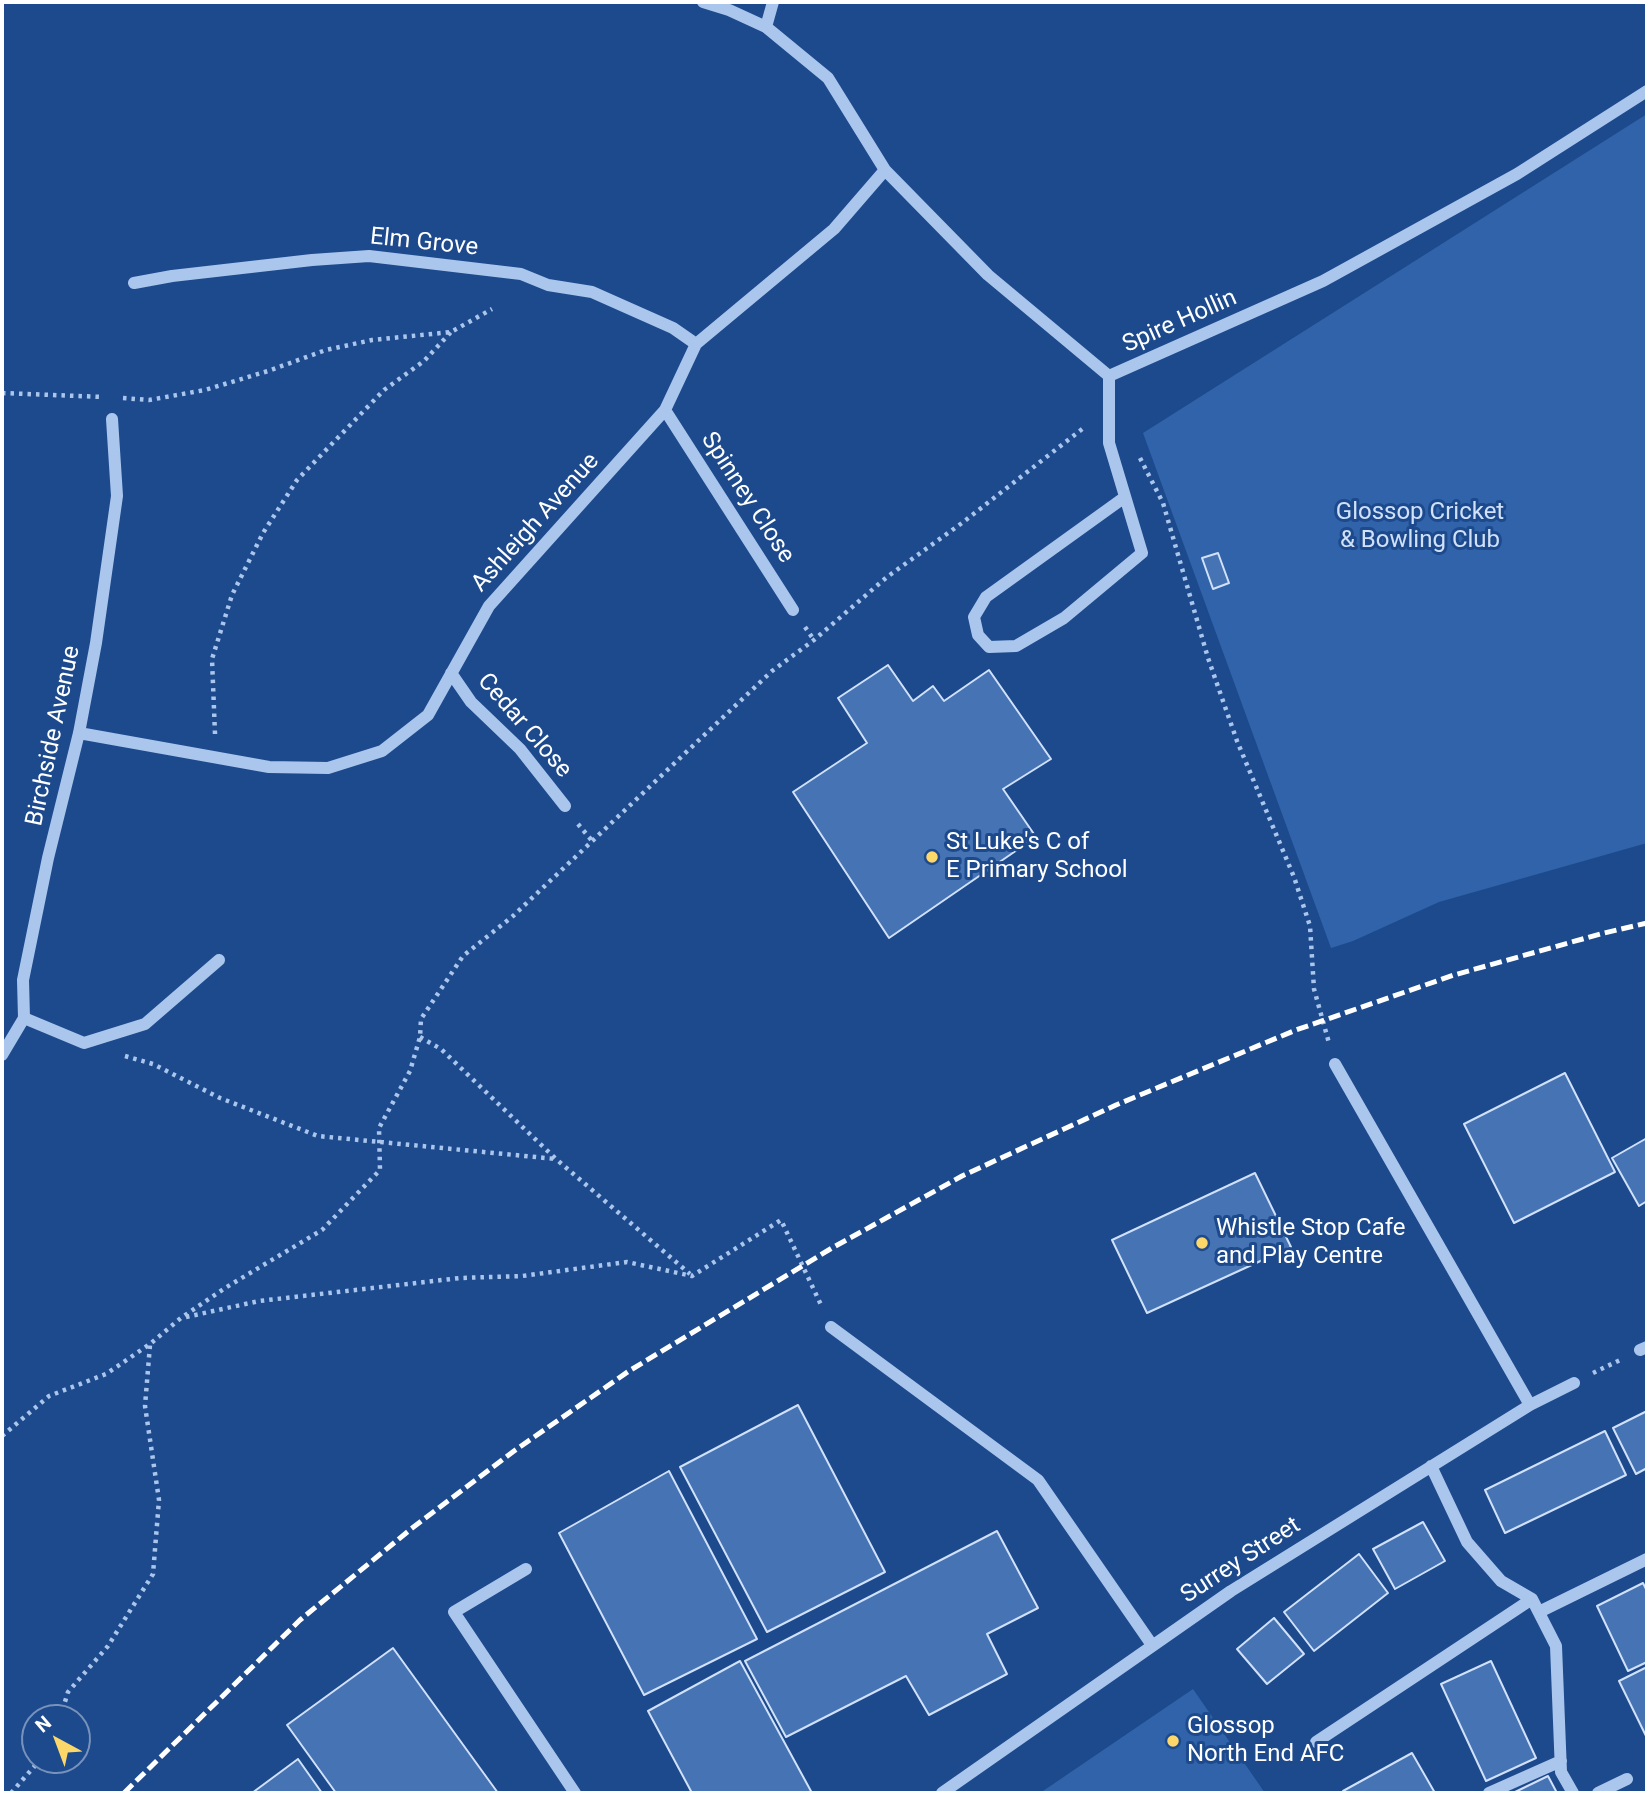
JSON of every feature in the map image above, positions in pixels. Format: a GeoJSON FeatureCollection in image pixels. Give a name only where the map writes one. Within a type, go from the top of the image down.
{"type":"FeatureCollection","features":[{"type":"Feature","properties":{"kind":"street","name":"Spire Hollin"},"geometry":{"type":"LineString","coordinates":[[702,2],[729,10],[766,27],[828,78],[885,170],[988,275],[1109,376],[1323,282],[1517,174],[1647,90]]}},
{"type":"Feature","properties":{"kind":"street"},"geometry":{"type":"LineString","coordinates":[[766,27],[773,2]]}},
{"type":"Feature","properties":{"kind":"street","name":"Ashleigh Avenue"},"geometry":{"type":"LineString","coordinates":[[79,733],[270,767],[328,768],[382,751],[428,715],[489,606],[665,410],[696,344],[834,229],[885,170]]}},
{"type":"Feature","properties":{"kind":"street","name":"Elm Grove"},"geometry":{"type":"LineString","coordinates":[[134,283],[312,260],[369,256],[521,274],[548,285],[592,292],[673,328],[696,344]]}},
{"type":"Feature","properties":{"kind":"street"},"geometry":{"type":"LineString","coordinates":[[1109,376],[1109,443],[1142,553],[1064,618],[1016,646],[989,647],[978,635],[974,617],[986,597],[1125,497]]}},
{"type":"Feature","properties":{"kind":"street","name":"Spinney Close"},"geometry":{"type":"LineString","coordinates":[[665,410],[793,610]]}},
{"type":"Feature","properties":{"kind":"street","name":"Birchside Avenue"},"geometry":{"type":"LineString","coordinates":[[24,1018],[23,980],[48,858],[79,733],[96,643],[117,496],[112,419]]}},
{"type":"Feature","properties":{"kind":"street","name":"Cedar Close"},"geometry":{"type":"LineString","coordinates":[[451,673],[471,702],[520,749],[565,806]]}},
{"type":"Feature","properties":{"kind":"street"},"geometry":{"type":"LineString","coordinates":[[2,1055],[24,1018],[84,1044],[145,1024],[219,960]]}},
{"type":"Feature","properties":{"kind":"street"},"geometry":{"type":"LineString","coordinates":[[1335,1063],[1530,1405]]}},
{"type":"Feature","properties":{"kind":"street"},"geometry":{"type":"LineString","coordinates":[[831,1326],[1038,1480],[1152,1644]]}},
{"type":"Feature","properties":{"kind":"street","name":"Surrey Street"},"geometry":{"type":"LineString","coordinates":[[942,1793],[1231,1591],[1530,1405],[1574,1383]]}},
{"type":"Feature","properties":{"kind":"street"},"geometry":{"type":"LineString","coordinates":[[1431,1466],[1467,1542],[1501,1581],[1532,1599],[1556,1646],[1561,1772],[1573,1793]]}},
{"type":"Feature","properties":{"kind":"street"},"geometry":{"type":"LineString","coordinates":[[1539,1612],[1647,1559]]}},
{"type":"Feature","properties":{"kind":"street"},"geometry":{"type":"LineString","coordinates":[[526,1569],[454,1612],[575,1793]]}},
{"type":"Feature","properties":{"kind":"street"},"geometry":{"type":"LineString","coordinates":[[1316,1742],[1532,1599]]}},
{"type":"Feature","properties":{"kind":"street"},"geometry":{"type":"LineString","coordinates":[[1489,1793],[1561,1760]]}},
{"type":"Feature","properties":{"kind":"street"},"geometry":{"type":"LineString","coordinates":[[1598,1793],[1627,1779]]}},
{"type":"Feature","properties":{"kind":"path"},"geometry":{"type":"LineString","coordinates":[[220,760],[214,726],[212,659],[232,595],[263,533],[297,480],[384,390],[424,361],[451,332],[492,309]]}},
{"type":"Feature","properties":{"kind":"path"},"geometry":{"type":"LineString","coordinates":[[2,393],[149,400],[205,390],[338,347],[372,340],[451,332]]}},
{"type":"Feature","properties":{"kind":"path"},"geometry":{"type":"LineString","coordinates":[[2,1436],[50,1396],[106,1374],[150,1344],[181,1318],[255,1269],[322,1230],[380,1170],[379,1128],[410,1071],[420,1037],[421,1019],[463,956],[513,916],[772,671],[814,640],[887,577],[962,523],[1090,423]]}},
{"type":"Feature","properties":{"kind":"path"},"geometry":{"type":"LineString","coordinates":[[1135,447],[1163,503],[1208,658],[1237,741],[1294,877],[1310,926],[1314,989],[1335,1063]]}},
{"type":"Feature","properties":{"kind":"path"},"geometry":{"type":"LineString","coordinates":[[420,1037],[441,1049],[556,1158],[692,1276]]}},
{"type":"Feature","properties":{"kind":"path"},"geometry":{"type":"LineString","coordinates":[[84,1044],[153,1064],[220,1098],[318,1136],[556,1158]]}},
{"type":"Feature","properties":{"kind":"path"},"geometry":{"type":"LineString","coordinates":[[181,1318],[271,1300],[460,1278],[522,1276],[627,1262],[692,1276],[780,1220],[831,1326]]}},
{"type":"Feature","properties":{"kind":"path"},"geometry":{"type":"LineString","coordinates":[[64,1704],[68,1692],[108,1646],[153,1574],[159,1500],[145,1406],[150,1344]]}},
{"type":"Feature","properties":{"kind":"path"},"geometry":{"type":"LineString","coordinates":[[1574,1383],[1643,1349]]}},
{"type":"Feature","properties":{"kind":"path"},"geometry":{"type":"LineString","coordinates":[[11,1793],[28,1774]]}},
{"type":"Feature","properties":{"kind":"green space","name":"Glossop Cricket & Bowling Club"},"geometry":{"type":"Polygon","coordinates":[[[1647,114],[1647,843],[1439,902],[1353,941],[1331,948],[1143,433],[1647,114]]]}},
{"type":"Feature","properties":{"kind":"green space","name":"Glossop North End AFC"},"geometry":{"type":"Polygon","coordinates":[[[1193,1689],[1265,1793],[1040,1793],[1193,1689]]]}},
{"type":"Feature","properties":{"kind":"building"},"geometry":{"type":"Polygon","coordinates":[[[1218,553],[1229,583],[1213,589],[1202,558],[1218,553]]]}},
{"type":"Feature","properties":{"kind":"building"},"geometry":{"type":"Polygon","coordinates":[[[888,665],[913,701],[933,686],[944,701],[989,670],[1051,759],[1003,789],[1036,837],[889,938],[793,792],[867,743],[838,698],[888,665]]]}},
{"type":"Feature","properties":{"kind":"building"},"geometry":{"type":"Polygon","coordinates":[[[1565,1073],[1615,1172],[1514,1223],[1464,1124],[1565,1073]]]}},
{"type":"Feature","properties":{"kind":"building"},"geometry":{"type":"Polygon","coordinates":[[[1647,1138],[1647,1201],[1639,1206],[1612,1158],[1647,1138]]]}},
{"type":"Feature","properties":{"kind":"building","name":"Whistle Stop Cafe and Play Centre"},"geometry":{"type":"Polygon","coordinates":[[[1255,1173],[1291,1247],[1147,1313],[1112,1240],[1255,1173]]]}},
{"type":"Feature","properties":{"kind":"building"},"geometry":{"type":"Polygon","coordinates":[[[798,1405],[885,1572],[767,1632],[680,1467],[798,1405]]]}},
{"type":"Feature","properties":{"kind":"building"},"geometry":{"type":"Polygon","coordinates":[[[1647,1411],[1647,1468],[1636,1474],[1613,1428],[1647,1411]]]}},
{"type":"Feature","properties":{"kind":"building"},"geometry":{"type":"Polygon","coordinates":[[[1605,1431],[1626,1475],[1505,1533],[1485,1490],[1605,1431]]]}},
{"type":"Feature","properties":{"kind":"building"},"geometry":{"type":"Polygon","coordinates":[[[669,1471],[757,1639],[644,1695],[559,1533],[669,1471]]]}},
{"type":"Feature","properties":{"kind":"building"},"geometry":{"type":"Polygon","coordinates":[[[1423,1522],[1445,1561],[1395,1589],[1373,1549],[1423,1522]]]}},
{"type":"Feature","properties":{"kind":"building"},"geometry":{"type":"Polygon","coordinates":[[[997,1531],[1038,1608],[987,1634],[1007,1674],[929,1715],[906,1676],[786,1737],[745,1661],[997,1531]]]}},
{"type":"Feature","properties":{"kind":"building"},"geometry":{"type":"Polygon","coordinates":[[[1359,1554],[1388,1593],[1314,1651],[1284,1612],[1359,1554]]]}},
{"type":"Feature","properties":{"kind":"building"},"geometry":{"type":"Polygon","coordinates":[[[1643,1583],[1647,1591],[1647,1662],[1628,1671],[1597,1606],[1643,1583]]]}},
{"type":"Feature","properties":{"kind":"building"},"geometry":{"type":"Polygon","coordinates":[[[1274,1618],[1304,1654],[1267,1684],[1237,1649],[1274,1618]]]}},
{"type":"Feature","properties":{"kind":"building"},"geometry":{"type":"Polygon","coordinates":[[[393,1648],[498,1793],[336,1793],[287,1725],[393,1648]]]}},
{"type":"Feature","properties":{"kind":"building"},"geometry":{"type":"Polygon","coordinates":[[[740,1661],[812,1793],[692,1793],[648,1711],[740,1661]]]}},
{"type":"Feature","properties":{"kind":"building"},"geometry":{"type":"Polygon","coordinates":[[[1491,1661],[1536,1758],[1486,1781],[1441,1684],[1491,1661]]]}},
{"type":"Feature","properties":{"kind":"building"},"geometry":{"type":"Polygon","coordinates":[[[1647,1667],[1647,1738],[1619,1681],[1647,1667]]]}},
{"type":"Feature","properties":{"kind":"building"},"geometry":{"type":"Polygon","coordinates":[[[1412,1753],[1435,1793],[1343,1791],[1412,1753]]]}},
{"type":"Feature","properties":{"kind":"building"},"geometry":{"type":"Polygon","coordinates":[[[298,1759],[322,1793],[252,1793],[298,1759]]]}},
{"type":"Feature","properties":{"kind":"building"},"geometry":{"type":"Polygon","coordinates":[[[1548,1776],[1557,1793],[1513,1793],[1548,1776]]]}},
{"type":"Feature","properties":{"kind":"railway"},"geometry":{"type":"LineString","coordinates":[[124,1793],[300,1620],[411,1529],[514,1451],[629,1371],[832,1248],[962,1176],[1116,1105],[1296,1030],[1454,975],[1647,923]]}},
{"type":"Feature","properties":{"kind":"place","name":"St Luke's C of E Primary School"},"geometry":{"type":"Point","coordinates":[932,857]}},
{"type":"Feature","properties":{"kind":"place","name":"Whistle Stop Cafe and Play Centre"},"geometry":{"type":"Point","coordinates":[1202,1243]}},
{"type":"Feature","properties":{"kind":"place","name":"Glossop North End AFC"},"geometry":{"type":"Point","coordinates":[1173,1741]}}]}
